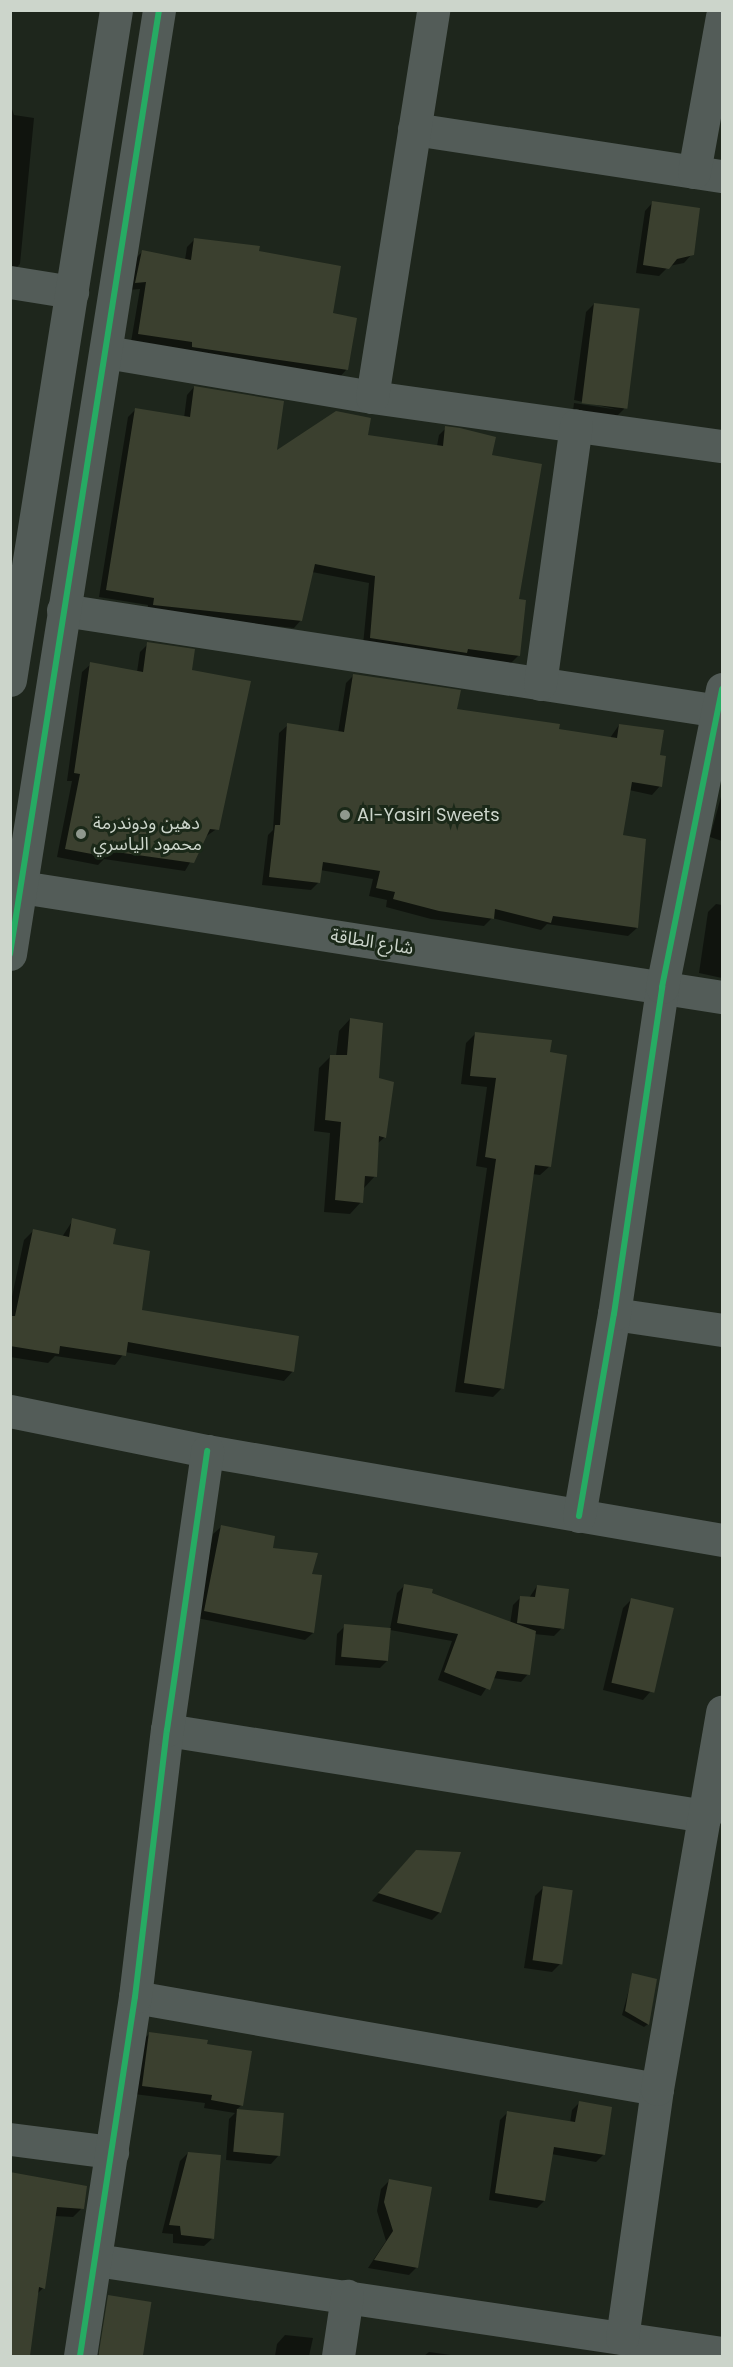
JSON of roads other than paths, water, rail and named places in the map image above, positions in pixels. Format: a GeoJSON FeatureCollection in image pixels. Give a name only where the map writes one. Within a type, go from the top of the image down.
{"type":"FeatureCollection","features":[{"type":"Feature","properties":{"kind":"street"},"geometry":{"type":"LineString","coordinates":[[10,680],[16,603],[72,292],[116,10]]}},
{"type":"Feature","properties":{"kind":"street"},"geometry":{"type":"LineString","coordinates":[[10,954],[159,10]]}},
{"type":"Feature","properties":{"kind":"street"},"geometry":{"type":"LineString","coordinates":[[372,397],[434,10]]}},
{"type":"Feature","properties":{"kind":"street"},"geometry":{"type":"LineString","coordinates":[[414,129],[708,174],[723,16]]}},
{"type":"Feature","properties":{"kind":"street"},"geometry":{"type":"LineString","coordinates":[[10,282],[72,292]]}},
{"type":"Feature","properties":{"kind":"street"},"geometry":{"type":"LineString","coordinates":[[105,352],[372,397],[723,446]]}},
{"type":"Feature","properties":{"kind":"street"},"geometry":{"type":"LineString","coordinates":[[540,684],[576,425]]}},
{"type":"Feature","properties":{"kind":"street"},"geometry":{"type":"LineString","coordinates":[[63,610],[540,684],[721,700],[662,987],[614,1314],[579,1516]]}},
{"type":"Feature","properties":{"kind":"street","name":"شارع الطاقة"},"geometry":{"type":"LineString","coordinates":[[21,887],[723,997]]}},
{"type":"Feature","properties":{"kind":"street"},"geometry":{"type":"LineString","coordinates":[[614,1314],[723,1330]]}},
{"type":"Feature","properties":{"kind":"street"},"geometry":{"type":"LineString","coordinates":[[10,1411],[207,1451],[723,1540]]}},
{"type":"Feature","properties":{"kind":"street"},"geometry":{"type":"LineString","coordinates":[[80,2356],[135,1996],[166,1730],[207,1451]]}},
{"type":"Feature","properties":{"kind":"street"},"geometry":{"type":"LineString","coordinates":[[622,2338],[657,2089],[723,1712]]}},
{"type":"Feature","properties":{"kind":"street"},"geometry":{"type":"LineString","coordinates":[[166,1730],[705,1816]]}},
{"type":"Feature","properties":{"kind":"street"},"geometry":{"type":"LineString","coordinates":[[135,1996],[657,2089]]}},
{"type":"Feature","properties":{"kind":"street"},"geometry":{"type":"LineString","coordinates":[[10,2139],[112,2152]]}},
{"type":"Feature","properties":{"kind":"street"},"geometry":{"type":"LineString","coordinates":[[96,2260],[723,2353]]}},
{"type":"Feature","properties":{"kind":"street"},"geometry":{"type":"LineString","coordinates":[[339,2356],[347,2296]]}},
{"type":"Feature","properties":{"kind":"place","name":"Al-Yasiri Sweets"},"geometry":{"type":"Point","coordinates":[345,815]}},
{"type":"Feature","properties":{"kind":"place","name":"دهين ودوندرمة محمود الياسري"},"geometry":{"type":"Point","coordinates":[81,834]}}]}
